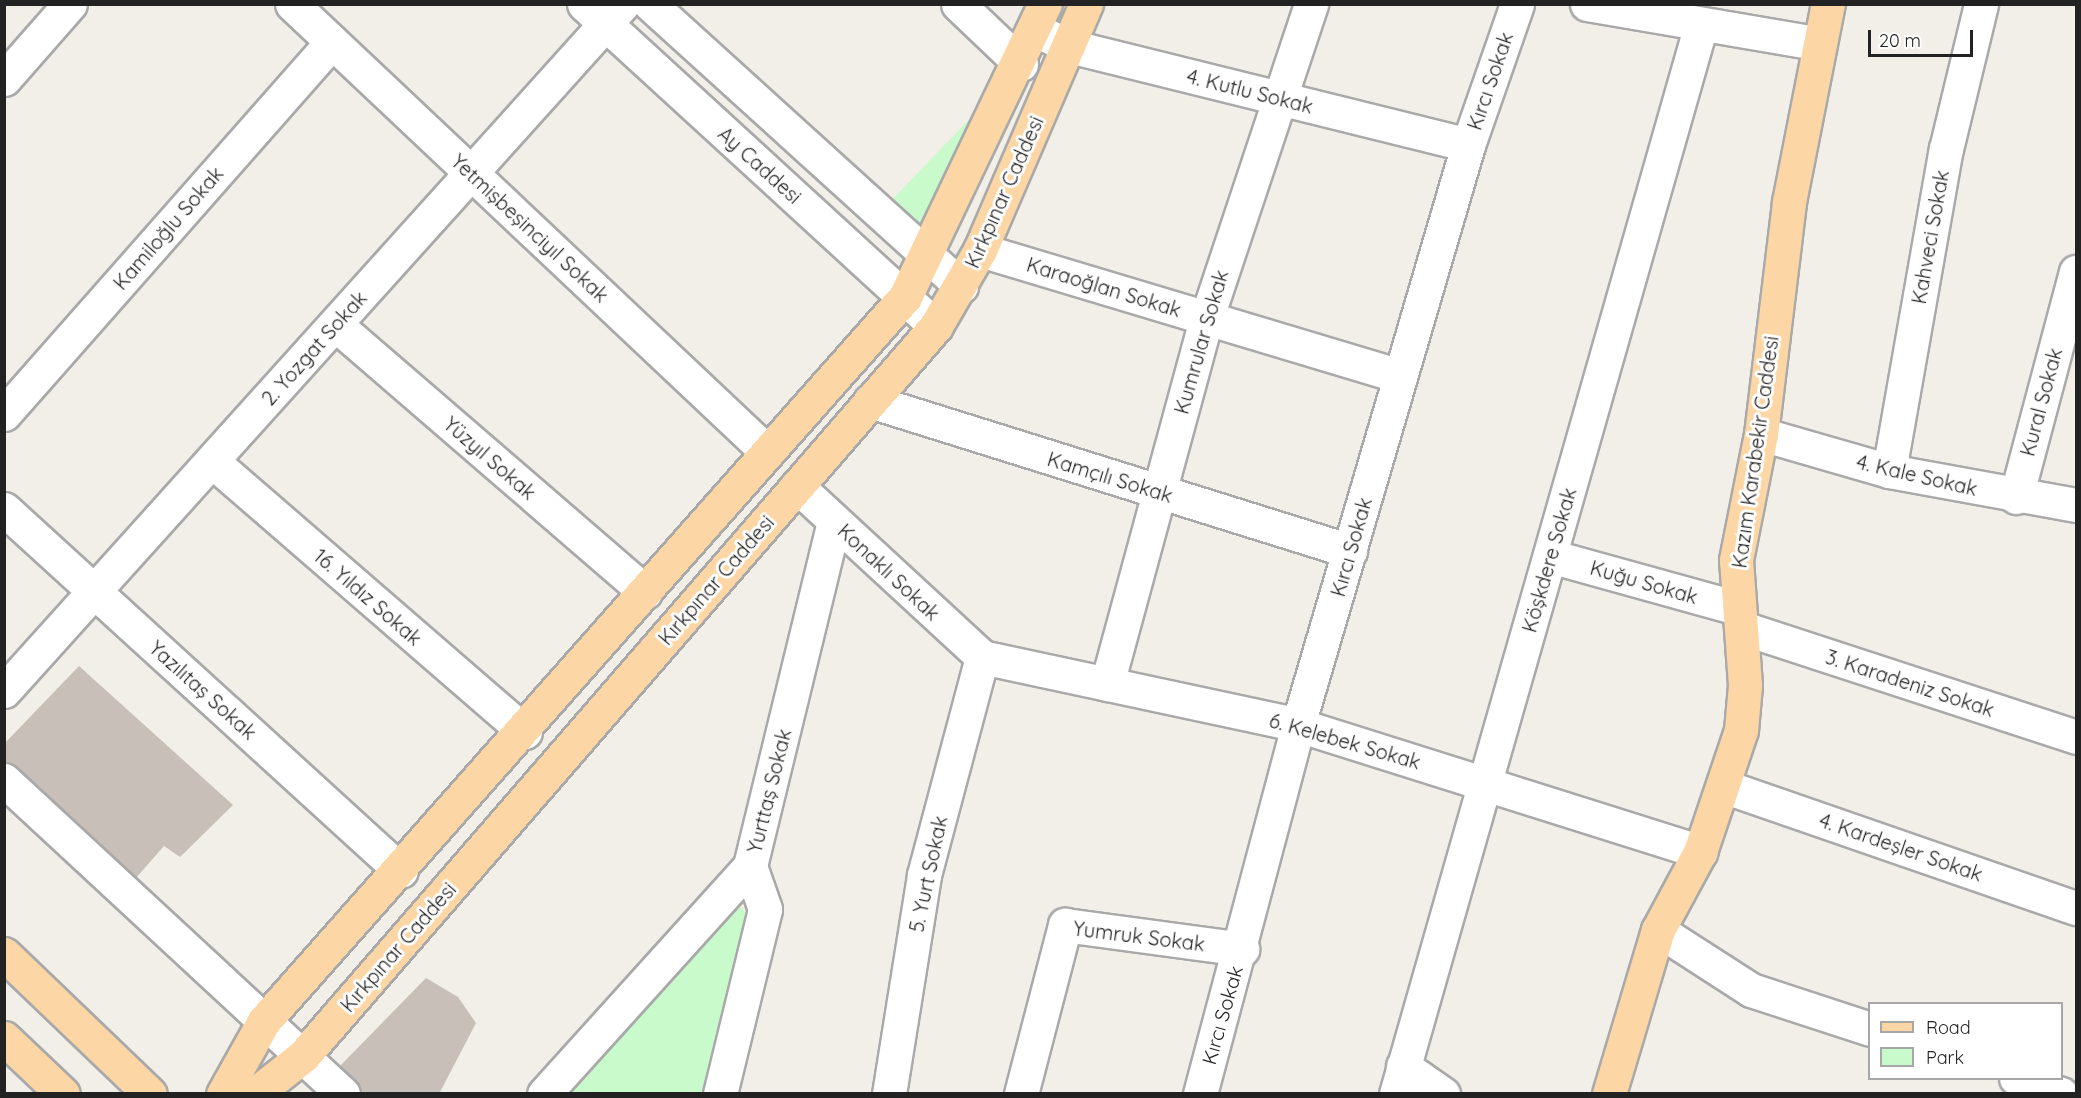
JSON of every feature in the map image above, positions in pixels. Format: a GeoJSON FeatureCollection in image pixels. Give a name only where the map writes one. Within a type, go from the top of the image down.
{"type":"FeatureCollection","features":[{"type":"Feature","properties":{"kind":"main road","name":"Kırkpınar Caddesi"},"geometry":{"type":"LineString","coordinates":[[255,1094],[303,1056],[936,326],[980,250],[1086,4]]}},
{"type":"Feature","properties":{"kind":"main road","name":"Kazım Karabekir Caddesi"},"geometry":{"type":"LineString","coordinates":[[1609,1094],[1658,930],[1700,852],[1726,787],[1741,730],[1737,560],[1761,434],[1789,202],[1828,4]]}},
{"type":"Feature","properties":{"kind":"main road","name":"Kırkpınar Caddesi"},"geometry":{"type":"LineString","coordinates":[[223,1094],[264,1021],[525,732],[766,451],[905,297],[1021,64],[1040,17]]}},
{"type":"Feature","properties":{"kind":"main road"},"geometry":{"type":"LineString","coordinates":[[4,954],[150,1094]]}},
{"type":"Feature","properties":{"kind":"main road"},"geometry":{"type":"LineString","coordinates":[[4,1038],[63,1094]]}},
{"type":"Feature","properties":{"kind":"street"},"geometry":{"type":"LineString","coordinates":[[4,79],[70,4]]}},
{"type":"Feature","properties":{"kind":"street","name":"Yetmişbeşinciyıl Sokak"},"geometry":{"type":"LineString","coordinates":[[292,4],[766,451]]}},
{"type":"Feature","properties":{"kind":"street"},"geometry":{"type":"LineString","coordinates":[[650,4],[961,286]]}},
{"type":"Feature","properties":{"kind":"street"},"geometry":{"type":"LineString","coordinates":[[958,4],[1021,64]]}},
{"type":"Feature","properties":{"kind":"street","name":"Kumrular Sokak"},"geometry":{"type":"LineString","coordinates":[[1107,684],[1157,492],[1207,317],[1277,98],[1311,4]]}},
{"type":"Feature","properties":{"kind":"street","name":"Kırcı Sokak"},"geometry":{"type":"LineString","coordinates":[[1200,1094],[1242,949],[1298,724],[1468,146],[1517,4]]}},
{"type":"Feature","properties":{"kind":"street"},"geometry":{"type":"LineString","coordinates":[[1587,4],[1820,44]]}},
{"type":"Feature","properties":{"kind":"street","name":"Kahveci Sokak"},"geometry":{"type":"LineString","coordinates":[[1889,471],[1946,148],[1981,4]]}},
{"type":"Feature","properties":{"kind":"street","name":"2. Yozgat Sokak"},"geometry":{"type":"LineString","coordinates":[[4,691],[472,173],[604,11]]}},
{"type":"Feature","properties":{"kind":"street","name":"Ay Caddesi"},"geometry":{"type":"LineString","coordinates":[[604,11],[936,326]]}},
{"type":"Feature","properties":{"kind":"street","name":"4. Kutlu Sokak"},"geometry":{"type":"LineString","coordinates":[[1040,17],[1068,46],[1468,146]]}},
{"type":"Feature","properties":{"kind":"street","name":"Köşkdere Sokak"},"geometry":{"type":"LineString","coordinates":[[1399,1080],[1701,25]]}},
{"type":"Feature","properties":{"kind":"street","name":"Kamiloğlu Sokak"},"geometry":{"type":"LineString","coordinates":[[4,414],[332,42]]}},
{"type":"Feature","properties":{"kind":"street","name":"Karaoğlan Sokak"},"geometry":{"type":"LineString","coordinates":[[980,250],[1400,376]]}},
{"type":"Feature","properties":{"kind":"street","name":"Kural Sokak"},"geometry":{"type":"LineString","coordinates":[[2016,497],[2076,272]]}},
{"type":"Feature","properties":{"kind":"street","name":"Yüzyıl Sokak"},"geometry":{"type":"LineString","coordinates":[[335,324],[645,592]]}},
{"type":"Feature","properties":{"kind":"street","name":"Kamçılı Sokak"},"geometry":{"type":"LineString","coordinates":[[870,401],[1350,551]]}},
{"type":"Feature","properties":{"kind":"street","name":"4. Kale Sokak"},"geometry":{"type":"LineString","coordinates":[[1761,434],[1889,471],[2016,497],[2076,505]]}},
{"type":"Feature","properties":{"kind":"street","name":"16. Yıldız Sokak"},"geometry":{"type":"LineString","coordinates":[[212,461],[525,732]]}},
{"type":"Feature","properties":{"kind":"street","name":"Konaklı Sokak"},"geometry":{"type":"LineString","coordinates":[[797,486],[982,657]]}},
{"type":"Feature","properties":{"kind":"street","name":"Yazılıtaş Sokak"},"geometry":{"type":"LineString","coordinates":[[4,509],[401,871]]}},
{"type":"Feature","properties":{"kind":"street","name":"Yurttaş Sokak"},"geometry":{"type":"LineString","coordinates":[[720,1094],[765,909],[750,866],[834,522]]}},
{"type":"Feature","properties":{"kind":"street","name":"Kuğu Sokak"},"geometry":{"type":"LineString","coordinates":[[1550,556],[1740,618]]}},
{"type":"Feature","properties":{"kind":"street","name":"3. Karadeniz Sokak"},"geometry":{"type":"LineString","coordinates":[[1740,618],[2076,738]]}},
{"type":"Feature","properties":{"kind":"street","name":"6. Kelebek Sokak"},"geometry":{"type":"LineString","coordinates":[[982,657],[1298,724],[1483,781],[1700,852]]}},
{"type":"Feature","properties":{"kind":"street","name":"5. Yurt Sokak"},"geometry":{"type":"LineString","coordinates":[[889,1094],[924,875],[982,657]]}},
{"type":"Feature","properties":{"kind":"street"},"geometry":{"type":"LineString","coordinates":[[4,780],[343,1094]]}},
{"type":"Feature","properties":{"kind":"street","name":"4. Kardeşler Sokak"},"geometry":{"type":"LineString","coordinates":[[1726,787],[2076,908]]}},
{"type":"Feature","properties":{"kind":"street"},"geometry":{"type":"LineString","coordinates":[[544,1094],[750,866]]}},
{"type":"Feature","properties":{"kind":"street","name":"Yumruk Sokak"},"geometry":{"type":"LineString","coordinates":[[1021,1094],[1065,926],[1242,949]]}},
{"type":"Feature","properties":{"kind":"street"},"geometry":{"type":"LineString","coordinates":[[1658,930],[1751,990],[1868,1029]]}},
{"type":"Feature","properties":{"kind":"street"},"geometry":{"type":"LineString","coordinates":[[1399,1080],[1443,1094]]}},
{"type":"Feature","properties":{"kind":"street"},"geometry":{"type":"LineString","coordinates":[[2022,1080],[2061,1094]]}},
{"type":"Feature","properties":{"kind":"green space"},"geometry":{"type":"Polygon","coordinates":[[[986,102],[926,250],[883,209],[986,102]]]}},
{"type":"Feature","properties":{"kind":"green space"},"geometry":{"type":"Polygon","coordinates":[[[736,901],[746,913],[702,1093],[561,1094],[736,901]]]}},
{"type":"Feature","properties":{"kind":"building"},"geometry":{"type":"Polygon","coordinates":[[[79,666],[233,805],[180,857],[164,846],[135,879],[4,762],[4,744],[79,666]]]}},
{"type":"Feature","properties":{"kind":"building"},"geometry":{"type":"Polygon","coordinates":[[[426,978],[458,997],[476,1023],[439,1094],[365,1094],[338,1068],[426,978]]]}}]}
